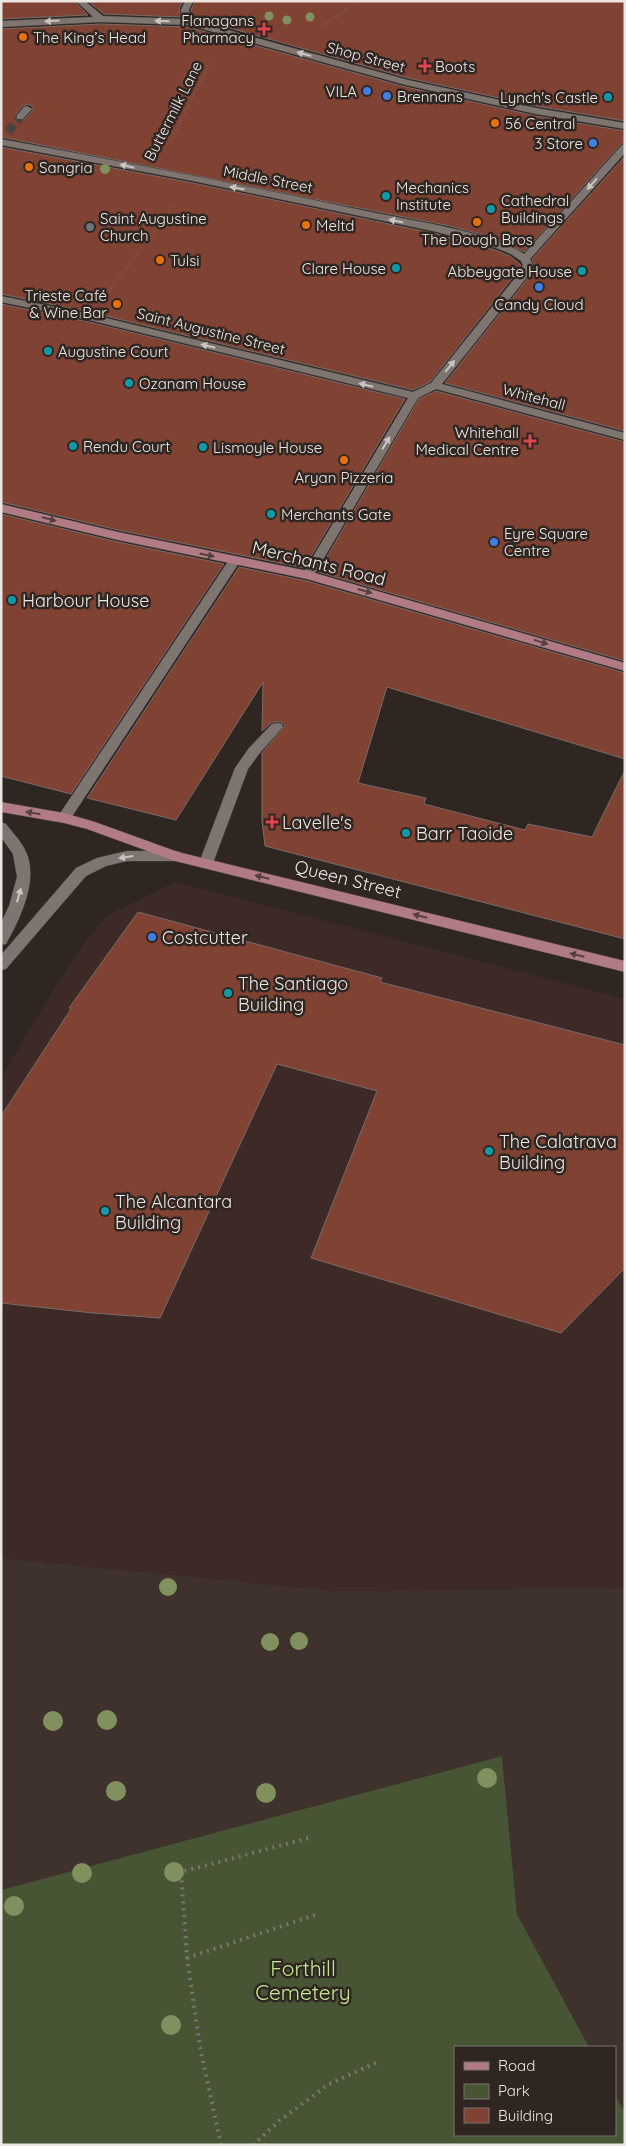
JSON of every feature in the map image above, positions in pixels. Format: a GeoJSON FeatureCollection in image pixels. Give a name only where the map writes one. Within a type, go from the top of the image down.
{"type":"FeatureCollection","features":[{"type":"Feature","properties":{"kind":"main road","name":"Merchants Road"},"geometry":{"type":"LineString","coordinates":[[2,509],[118,536],[308,575],[625,667]]}},
{"type":"Feature","properties":{"kind":"main road","name":"Queen Street"},"geometry":{"type":"LineString","coordinates":[[1,807],[64,818],[90,825],[175,856],[625,967]]}},
{"type":"Feature","properties":{"kind":"street"},"geometry":{"type":"LineString","coordinates":[[80,1],[100,19]]}},
{"type":"Feature","properties":{"kind":"street"},"geometry":{"type":"LineString","coordinates":[[188,22],[185,10],[189,1]]}},
{"type":"Feature","properties":{"kind":"street","name":"Shop Street"},"geometry":{"type":"LineString","coordinates":[[1,24],[100,19],[188,22],[406,82],[536,111],[625,126]]}},
{"type":"Feature","properties":{"kind":"street"},"geometry":{"type":"LineString","coordinates":[[20,117],[27,109]]}},
{"type":"Feature","properties":{"kind":"street"},"geometry":{"type":"LineString","coordinates":[[1,141],[8,132]]}},
{"type":"Feature","properties":{"kind":"street","name":"Middle Street"},"geometry":{"type":"LineString","coordinates":[[1,141],[454,234],[514,252],[526,259]]}},
{"type":"Feature","properties":{"kind":"street"},"geometry":{"type":"LineString","coordinates":[[308,575],[414,396],[435,385],[524,274],[528,265],[526,259],[625,148]]}},
{"type":"Feature","properties":{"kind":"street","name":"Saint Augustine Street"},"geometry":{"type":"LineString","coordinates":[[1,299],[89,317],[414,396]]}},
{"type":"Feature","properties":{"kind":"street","name":"Whitehall"},"geometry":{"type":"LineString","coordinates":[[435,385],[625,437]]}},
{"type":"Feature","properties":{"kind":"street"},"geometry":{"type":"LineString","coordinates":[[64,818],[235,560]]}},
{"type":"Feature","properties":{"kind":"street"},"geometry":{"type":"LineString","coordinates":[[206,863],[242,768],[277,727]]}},
{"type":"Feature","properties":{"kind":"street"},"geometry":{"type":"LineString","coordinates":[[1,828],[20,853],[24,877],[16,906],[1,940]]}},
{"type":"Feature","properties":{"kind":"street"},"geometry":{"type":"LineString","coordinates":[[1,965],[82,872],[102,862],[128,856],[175,856]]}},
{"type":"Feature","properties":{"kind":"path","name":"Buttermilk Lane"},"geometry":{"type":"LineString","coordinates":[[154,172],[211,60]]}},
{"type":"Feature","properties":{"kind":"path"},"geometry":{"type":"LineString","coordinates":[[89,317],[192,179]]}},
{"type":"Feature","properties":{"kind":"path"},"geometry":{"type":"LineString","coordinates":[[221,2145],[200,2047],[187,1958],[181,1872],[309,1838]]}},
{"type":"Feature","properties":{"kind":"path"},"geometry":{"type":"LineString","coordinates":[[187,1958],[318,1914]]}},
{"type":"Feature","properties":{"kind":"path"},"geometry":{"type":"LineString","coordinates":[[253,2145],[279,2121],[329,2084],[380,2061]]}},
{"type":"Feature","properties":{"kind":"shaded area"},"geometry":{"type":"Polygon","coordinates":[[[175,882],[625,999],[625,1588],[336,1591],[1,1558],[1,1078],[46,1002],[87,939],[108,915],[175,882]]]}},
{"type":"Feature","properties":{"kind":"shaded area"},"geometry":{"type":"Polygon","coordinates":[[[1,1558],[336,1591],[625,1588],[625,2113],[616,2096],[616,2046],[588,2046],[517,1914],[502,1756],[1,1890],[1,1558]]]}},
{"type":"Feature","properties":{"kind":"green space","name":"Forthill Cemetery"},"geometry":{"type":"Polygon","coordinates":[[[502,1756],[517,1914],[588,2046],[454,2046],[454,2136],[616,2136],[616,2096],[625,2113],[625,2145],[1,2145],[1,1890],[502,1756]]]}},
{"type":"Feature","properties":{"kind":"building"},"geometry":{"type":"Polygon","coordinates":[[[1,1],[74,1],[88,15],[1,19],[1,1]]]}},
{"type":"Feature","properties":{"kind":"building"},"geometry":{"type":"Polygon","coordinates":[[[88,1],[183,1],[179,9],[181,17],[104,14],[88,1]]]}},
{"type":"Feature","properties":{"kind":"building"},"geometry":{"type":"Polygon","coordinates":[[[195,1],[625,1],[625,121],[536,106],[408,78],[194,18],[191,10],[195,1]]]}},
{"type":"Feature","properties":{"kind":"building"},"geometry":{"type":"Polygon","coordinates":[[[101,24],[188,27],[406,87],[536,116],[625,131],[625,142],[621,144],[524,252],[491,237],[450,226],[1,137],[1,29],[101,24]],[[28,104],[23,106],[16,114],[16,120],[24,120],[33,110],[33,107],[28,104]]]}},
{"type":"Feature","properties":{"kind":"building"},"geometry":{"type":"Polygon","coordinates":[[[1,147],[193,183],[437,234],[495,250],[510,256],[521,265],[430,382],[413,390],[89,312],[1,294],[1,147]]]}},
{"type":"Feature","properties":{"kind":"building"},"geometry":{"type":"Polygon","coordinates":[[[625,156],[625,431],[445,383],[529,277],[535,266],[532,259],[625,156]]]}},
{"type":"Feature","properties":{"kind":"building"},"geometry":{"type":"Polygon","coordinates":[[[1,304],[89,322],[405,399],[304,568],[118,530],[1,502],[1,304]]]}},
{"type":"Feature","properties":{"kind":"building","name":"Eyre Square Centre"},"geometry":{"type":"Polygon","coordinates":[[[436,391],[625,442],[625,661],[318,572],[419,399],[436,391]]]}},
{"type":"Feature","properties":{"kind":"building"},"geometry":{"type":"Polygon","coordinates":[[[1,514],[118,542],[224,564],[71,794],[1,776],[1,514]]]}},
{"type":"Feature","properties":{"kind":"building"},"geometry":{"type":"Polygon","coordinates":[[[239,567],[307,581],[625,673],[625,759],[387,687],[358,783],[426,798],[424,804],[525,830],[528,824],[592,837],[625,770],[625,939],[265,846],[262,821],[262,753],[285,726],[282,722],[272,722],[262,731],[263,682],[176,820],[87,798],[239,567]]]}},
{"type":"Feature","properties":{"kind":"building"},"geometry":{"type":"Polygon","coordinates":[[[138,912],[382,978],[380,982],[625,1045],[625,1268],[561,1333],[311,1258],[377,1091],[277,1064],[160,1318],[1,1303],[1,1116],[71,1009],[69,1008],[138,912]]]}},
{"type":"Feature","properties":{"kind":"tunnel"},"geometry":{"type":"LineString","coordinates":[[8,132],[20,117]]}},
{"type":"Feature","properties":{"kind":"place","name":"Flanagans Pharmacy"},"geometry":{"type":"Point","coordinates":[264,29]}},
{"type":"Feature","properties":{"kind":"place","name":"The King’s Head"},"geometry":{"type":"Point","coordinates":[23,37]}},
{"type":"Feature","properties":{"kind":"place","name":"Boots"},"geometry":{"type":"Point","coordinates":[425,66]}},
{"type":"Feature","properties":{"kind":"place","name":"VILA"},"geometry":{"type":"Point","coordinates":[367,91]}},
{"type":"Feature","properties":{"kind":"place","name":"Brennans"},"geometry":{"type":"Point","coordinates":[387,96]}},
{"type":"Feature","properties":{"kind":"place","name":"Lynch's Castle"},"geometry":{"type":"Point","coordinates":[608,97]}},
{"type":"Feature","properties":{"kind":"place","name":"56 Central"},"geometry":{"type":"Point","coordinates":[495,123]}},
{"type":"Feature","properties":{"kind":"place","name":"3 Store"},"geometry":{"type":"Point","coordinates":[593,143]}},
{"type":"Feature","properties":{"kind":"place","name":"Sangria"},"geometry":{"type":"Point","coordinates":[29,167]}},
{"type":"Feature","properties":{"kind":"place","name":"Mechanics Institute"},"geometry":{"type":"Point","coordinates":[386,196]}},
{"type":"Feature","properties":{"kind":"place","name":"Cathedral Buildings"},"geometry":{"type":"Point","coordinates":[491,209]}},
{"type":"Feature","properties":{"kind":"place","name":"The Dough Bros"},"geometry":{"type":"Point","coordinates":[477,222]}},
{"type":"Feature","properties":{"kind":"place","name":"Meltd"},"geometry":{"type":"Point","coordinates":[306,225]}},
{"type":"Feature","properties":{"kind":"place","name":"Saint Augustine Church"},"geometry":{"type":"Point","coordinates":[90,227]}},
{"type":"Feature","properties":{"kind":"place","name":"Tulsi"},"geometry":{"type":"Point","coordinates":[160,260]}},
{"type":"Feature","properties":{"kind":"place","name":"Clare House"},"geometry":{"type":"Point","coordinates":[396,268]}},
{"type":"Feature","properties":{"kind":"place","name":"Abbeygate House"},"geometry":{"type":"Point","coordinates":[582,271]}},
{"type":"Feature","properties":{"kind":"place","name":"Candy Cloud"},"geometry":{"type":"Point","coordinates":[539,287]}},
{"type":"Feature","properties":{"kind":"place","name":"Trieste Café & Wine Bar"},"geometry":{"type":"Point","coordinates":[117,304]}},
{"type":"Feature","properties":{"kind":"place","name":"Augustine Court"},"geometry":{"type":"Point","coordinates":[48,351]}},
{"type":"Feature","properties":{"kind":"place","name":"Ozanam House"},"geometry":{"type":"Point","coordinates":[129,383]}},
{"type":"Feature","properties":{"kind":"place","name":"Whitehall Medical Centre"},"geometry":{"type":"Point","coordinates":[530,441]}},
{"type":"Feature","properties":{"kind":"place","name":"Rendu Court"},"geometry":{"type":"Point","coordinates":[73,446]}},
{"type":"Feature","properties":{"kind":"place","name":"Lismoyle House"},"geometry":{"type":"Point","coordinates":[203,447]}},
{"type":"Feature","properties":{"kind":"place","name":"Aryan Pizzeria"},"geometry":{"type":"Point","coordinates":[344,460]}},
{"type":"Feature","properties":{"kind":"place","name":"Merchants Gate"},"geometry":{"type":"Point","coordinates":[271,514]}},
{"type":"Feature","properties":{"kind":"place","name":"Eyre Square Centre"},"geometry":{"type":"Point","coordinates":[494,542]}},
{"type":"Feature","properties":{"kind":"place","name":"Harbour House"},"geometry":{"type":"Point","coordinates":[12,600]}},
{"type":"Feature","properties":{"kind":"place","name":"Lavelle's"},"geometry":{"type":"Point","coordinates":[272,822]}},
{"type":"Feature","properties":{"kind":"place","name":"Barr Taoide"},"geometry":{"type":"Point","coordinates":[406,833]}},
{"type":"Feature","properties":{"kind":"place","name":"Costcutter"},"geometry":{"type":"Point","coordinates":[152,937]}},
{"type":"Feature","properties":{"kind":"place","name":"The Santiago Building"},"geometry":{"type":"Point","coordinates":[228,993]}},
{"type":"Feature","properties":{"kind":"place","name":"The Calatrava Building"},"geometry":{"type":"Point","coordinates":[489,1151]}},
{"type":"Feature","properties":{"kind":"place","name":"The Alcantara Building"},"geometry":{"type":"Point","coordinates":[105,1211]}}]}
